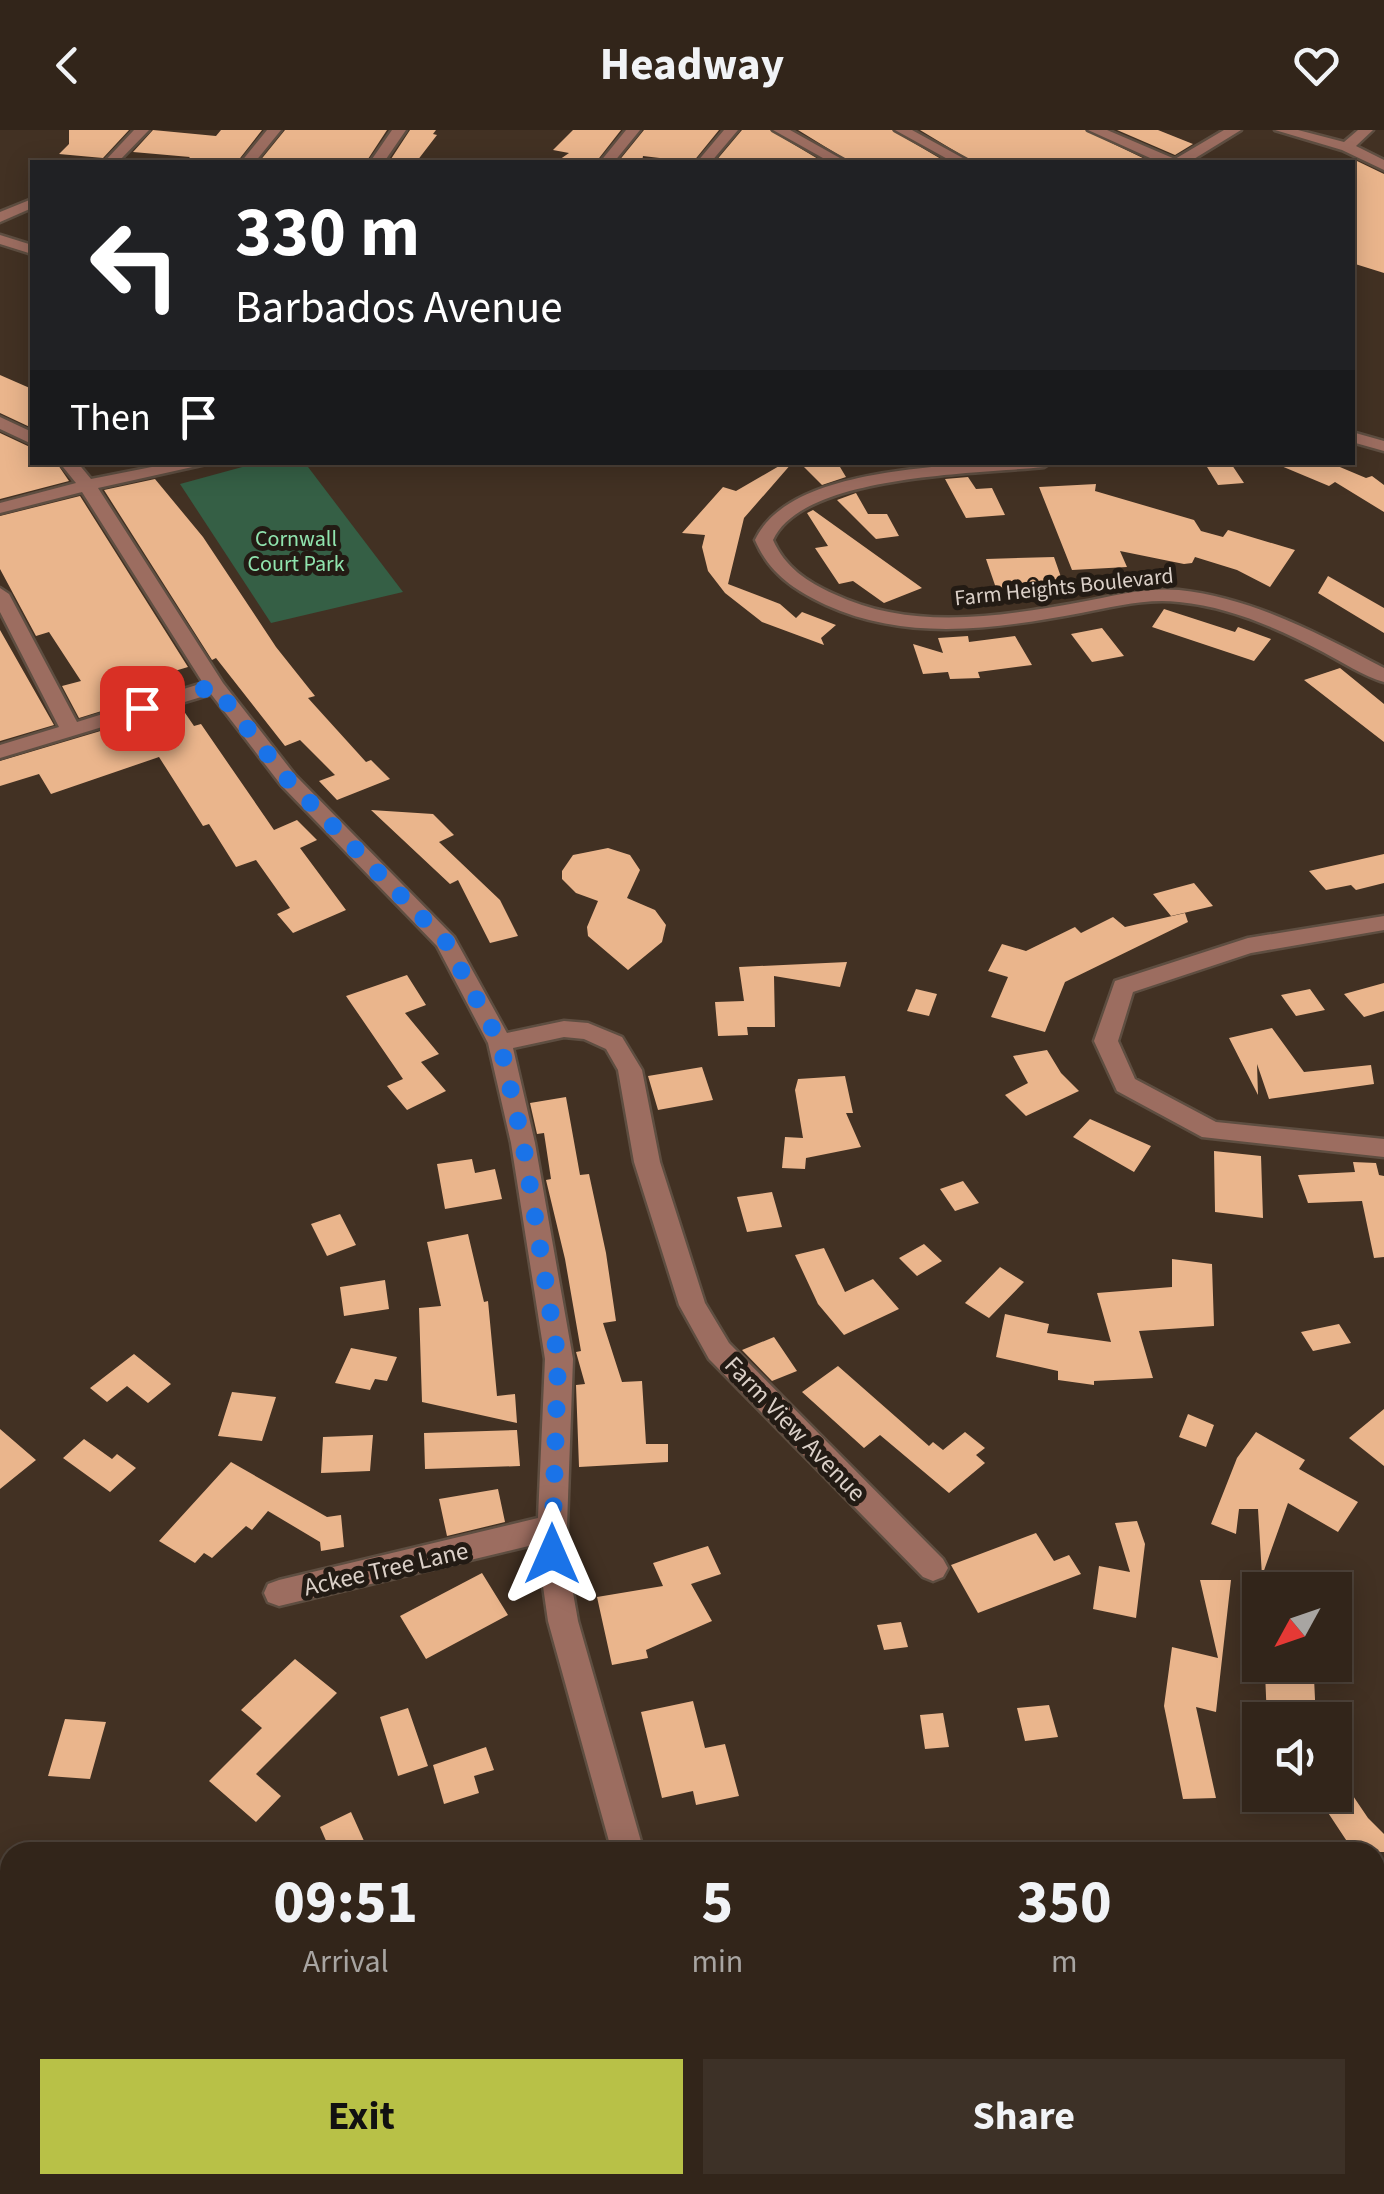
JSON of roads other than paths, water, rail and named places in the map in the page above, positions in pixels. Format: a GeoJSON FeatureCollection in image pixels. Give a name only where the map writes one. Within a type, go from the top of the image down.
{"type":"FeatureCollection","features":[{"type":"Feature","properties":{"kind":"street"},"geometry":{"type":"LineString","coordinates":[[113,160],[142,130]]}},
{"type":"Feature","properties":{"kind":"street"},"geometry":{"type":"LineString","coordinates":[[250,160],[274,130]]}},
{"type":"Feature","properties":{"kind":"street"},"geometry":{"type":"LineString","coordinates":[[378,160],[399,130]]}},
{"type":"Feature","properties":{"kind":"street"},"geometry":{"type":"LineString","coordinates":[[609,160],[633,130]]}},
{"type":"Feature","properties":{"kind":"street"},"geometry":{"type":"LineString","coordinates":[[707,158],[731,130]]}},
{"type":"Feature","properties":{"kind":"street"},"geometry":{"type":"LineString","coordinates":[[780,130],[836,160]]}},
{"type":"Feature","properties":{"kind":"street"},"geometry":{"type":"LineString","coordinates":[[902,130],[959,160]]}},
{"type":"Feature","properties":{"kind":"street"},"geometry":{"type":"LineString","coordinates":[[1095,130],[1165,160]]}},
{"type":"Feature","properties":{"kind":"street"},"geometry":{"type":"LineString","coordinates":[[1183,160],[1234,130]]}},
{"type":"Feature","properties":{"kind":"street"},"geometry":{"type":"LineString","coordinates":[[1282,130],[1348,147],[1384,166]]}},
{"type":"Feature","properties":{"kind":"street"},"geometry":{"type":"LineString","coordinates":[[1348,147],[1366,130]]}},
{"type":"Feature","properties":{"kind":"street"},"geometry":{"type":"LineString","coordinates":[[0,218],[30,204]]}},
{"type":"Feature","properties":{"kind":"street"},"geometry":{"type":"LineString","coordinates":[[0,239],[30,249]]}},
{"type":"Feature","properties":{"kind":"street"},"geometry":{"type":"LineString","coordinates":[[0,422],[30,438]]}},
{"type":"Feature","properties":{"kind":"street"},"geometry":{"type":"LineString","coordinates":[[1355,438],[1384,446]]}},
{"type":"Feature","properties":{"kind":"street"},"geometry":{"type":"LineString","coordinates":[[70,465],[87,485],[214,686],[288,780],[446,942],[500,1043],[523,1143],[558,1359],[550,1527],[563,1621],[625,1842]]}},
{"type":"Feature","properties":{"kind":"street"},"geometry":{"type":"LineString","coordinates":[[0,508],[87,485],[191,465]]}},
{"type":"Feature","properties":{"kind":"street","name":"Farm Heights Boulevard"},"geometry":{"type":"LineString","coordinates":[[1019,465],[842,486],[804,501],[774,520],[764,540],[772,561],[796,582],[831,602],[871,614],[915,622],[964,624],[1174,595],[1220,601],[1266,616],[1384,676]]}},
{"type":"Feature","properties":{"kind":"street"},"geometry":{"type":"LineString","coordinates":[[0,594],[70,730]]}},
{"type":"Feature","properties":{"kind":"street"},"geometry":{"type":"LineString","coordinates":[[0,752],[214,686]]}},
{"type":"Feature","properties":{"kind":"street"},"geometry":{"type":"LineString","coordinates":[[1384,922],[1248,946],[1123,987],[1106,1042],[1126,1084],[1211,1131],[1384,1148]]}},
{"type":"Feature","properties":{"kind":"street","name":"Farm View Avenue"},"geometry":{"type":"LineString","coordinates":[[500,1043],[564,1029],[588,1030],[614,1043],[630,1070],[647,1162],[692,1305],[719,1351],[933,1568]]}},
{"type":"Feature","properties":{"kind":"street","name":"Ackee Tree Lane"},"geometry":{"type":"LineString","coordinates":[[279,1593],[494,1544],[550,1527]]}},
{"type":"Feature","properties":{"kind":"park label","name":"Cornwall Court Park"},"geometry":{"type":"Point","coordinates":[296,552]}}]}
